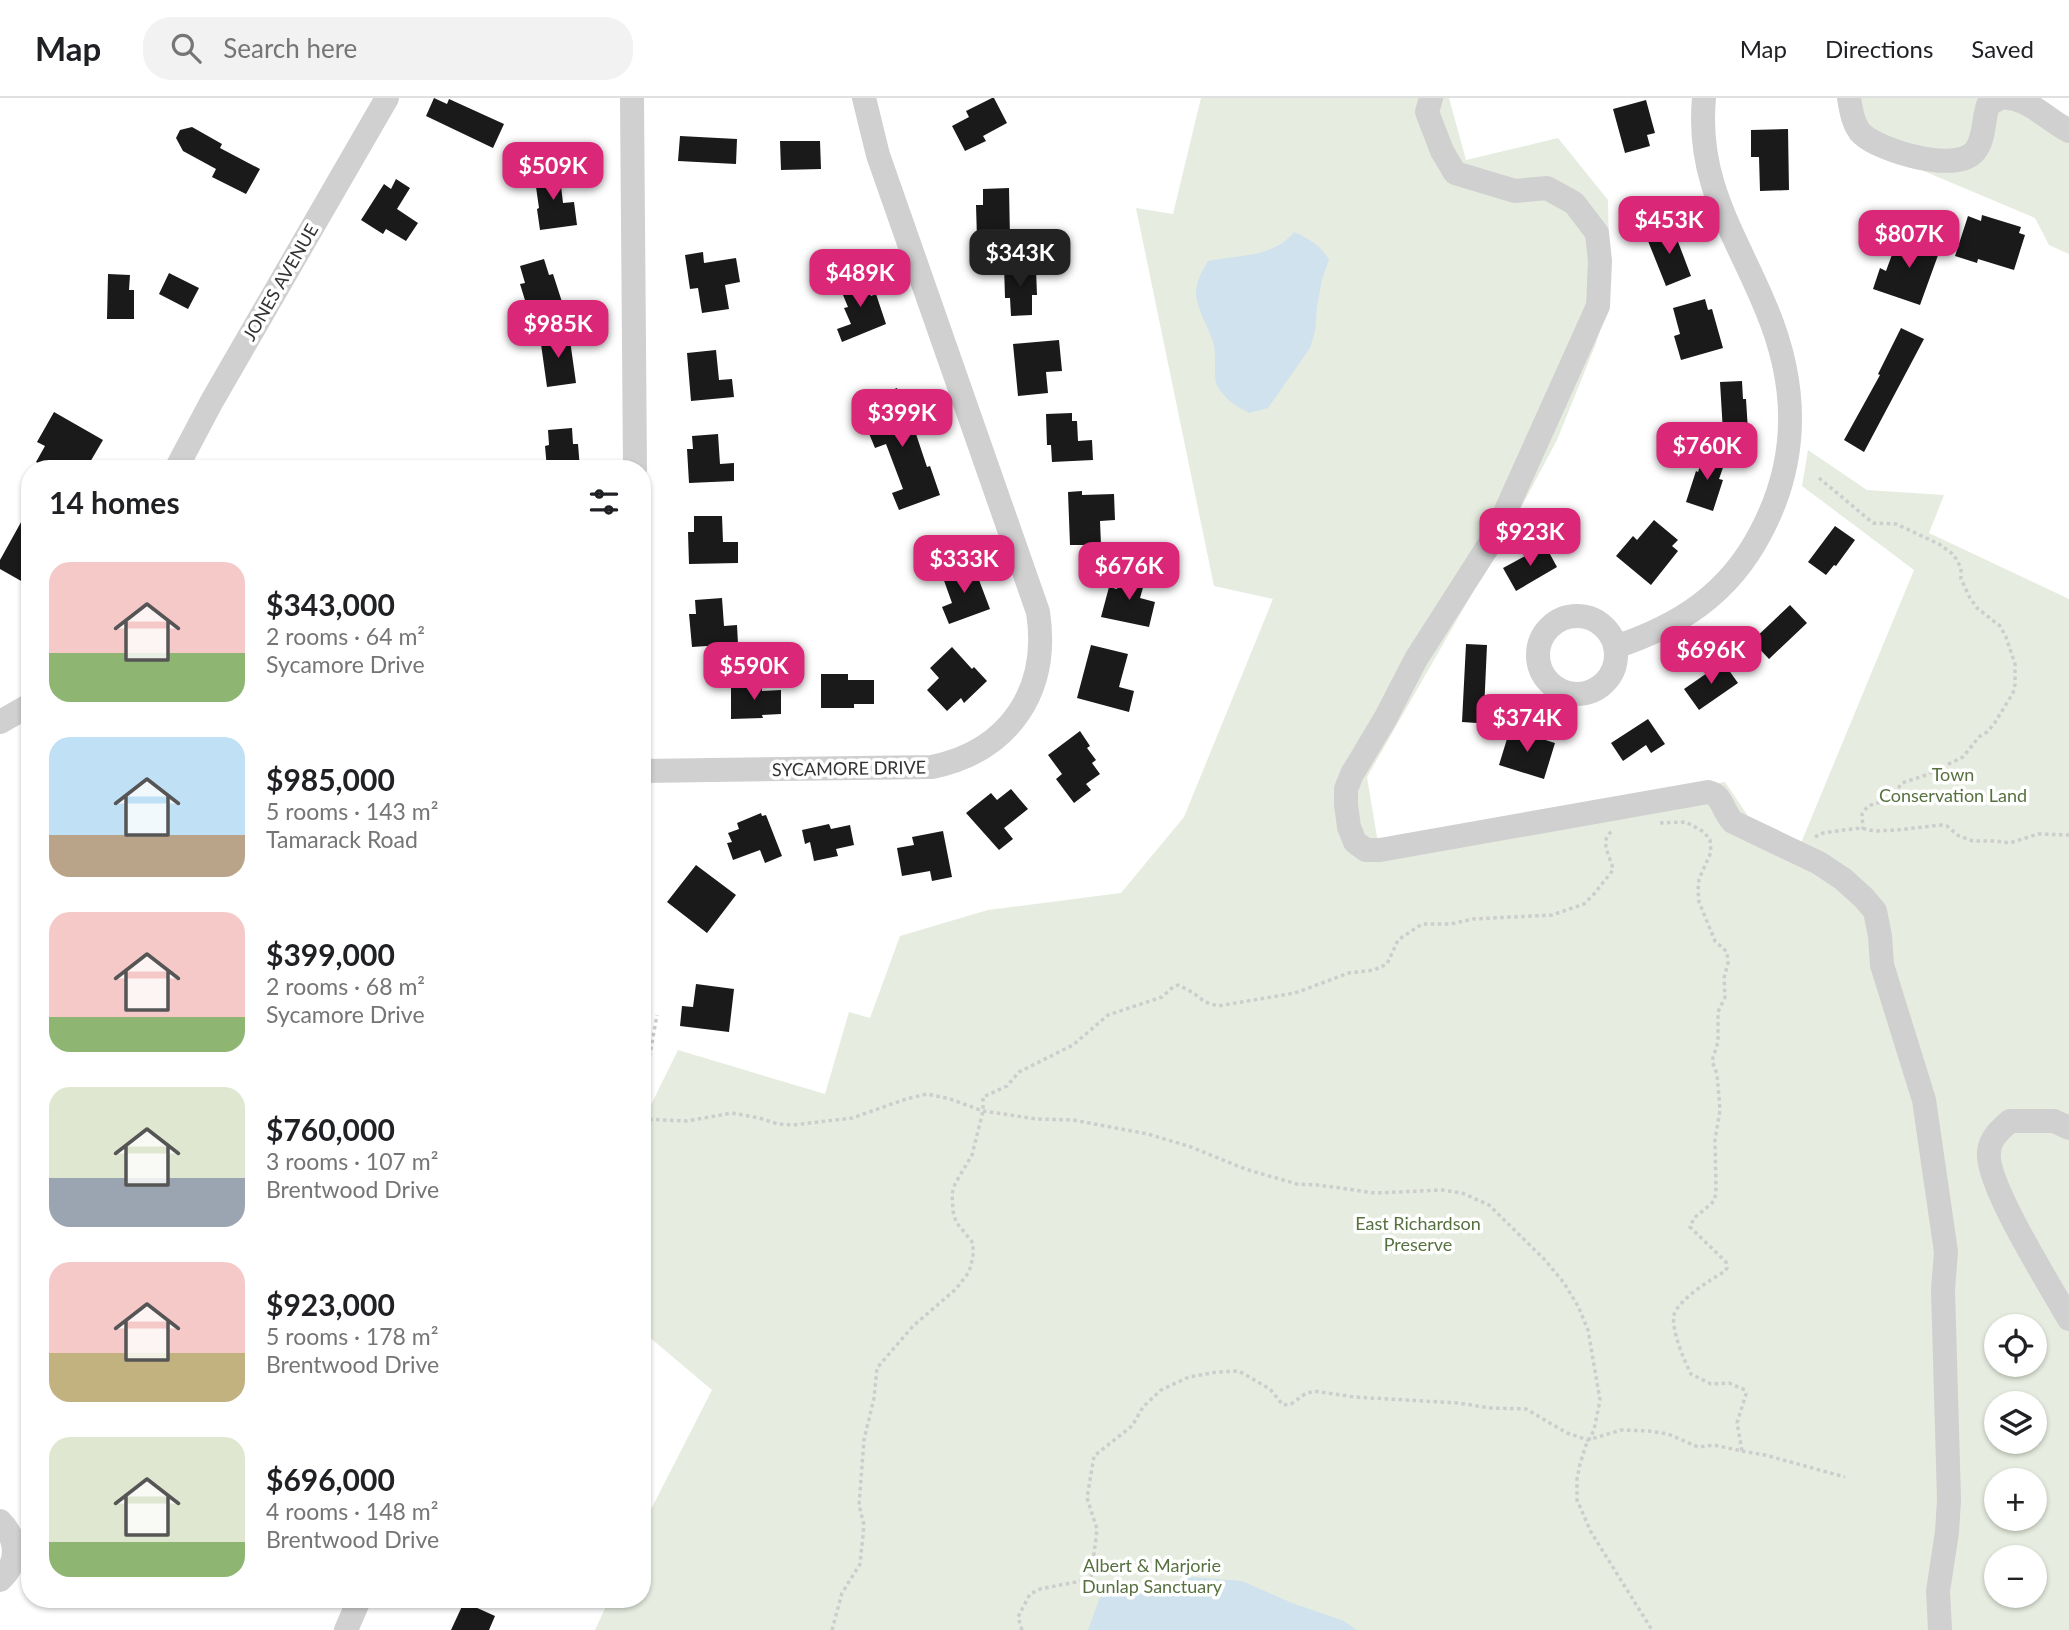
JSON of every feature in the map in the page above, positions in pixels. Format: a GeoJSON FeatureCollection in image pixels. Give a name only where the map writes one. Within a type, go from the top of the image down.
{"type":"FeatureCollection","features":[{"type":"Feature","properties":{"kind":"street","name":"JONES AVENUE"},"geometry":{"type":"LineString","coordinates":[[181,460],[218,389],[387,98]]}},
{"type":"Feature","properties":{"kind":"street"},"geometry":{"type":"LineString","coordinates":[[632,98],[635,460]]}},
{"type":"Feature","properties":{"kind":"street","name":"SYCAMORE DRIVE"},"geometry":{"type":"LineString","coordinates":[[651,771],[932,767],[949,764],[981,749],[1008,727],[1019,713],[1035,681],[1041,647],[1038,612],[874,142],[864,98]]}},
{"type":"Feature","properties":{"kind":"street"},"geometry":{"type":"LineString","coordinates":[[1431,98],[1427,112],[1442,150],[1455,173],[1515,191],[1547,188],[1574,204],[1597,233],[1600,261],[1598,306],[1494,537],[1416,659],[1352,774],[1346,789],[1349,827],[1355,842],[1366,850],[1380,850],[1708,792],[1714,793],[1725,814],[1733,822],[1819,863],[1843,879],[1875,911],[1882,965],[1924,1100],[1946,1252],[1943,1289],[1948,1500],[1947,1532],[1938,1591],[1940,1630]]}},
{"type":"Feature","properties":{"kind":"street"},"geometry":{"type":"LineString","coordinates":[[1615,647],[1645,637],[1681,619],[1724,584],[1749,553],[1769,517],[1781,486],[1788,456],[1791,405],[1783,354],[1766,307],[1725,219],[1709,176],[1703,139],[1704,98]]}},
{"type":"Feature","properties":{"kind":"street"},"geometry":{"type":"LineString","coordinates":[[1849,98],[1855,125],[1862,134],[1902,153],[1947,161],[1964,160],[1975,151],[1989,104],[2000,98]]}},
{"type":"Feature","properties":{"kind":"street"},"geometry":{"type":"LineString","coordinates":[[2008,98],[2032,107],[2069,131]]}},
{"type":"Feature","properties":{"kind":"street"},"geometry":{"type":"LineString","coordinates":[[0,722],[21,710]]}},
{"type":"Feature","properties":{"kind":"street"},"geometry":{"type":"LineString","coordinates":[[2069,1128],[2054,1121],[2010,1121],[1997,1132],[1989,1149],[1989,1165],[2005,1205],[2069,1319]]}},
{"type":"Feature","properties":{"kind":"street"},"geometry":{"type":"LineString","coordinates":[[0,1521],[13,1539],[14,1552],[12,1564],[0,1580]]}},
{"type":"Feature","properties":{"kind":"street"},"geometry":{"type":"LineString","coordinates":[[346,1630],[356,1608]]}},
{"type":"Feature","properties":{"kind":"path"},"geometry":{"type":"LineString","coordinates":[[1819,478],[1874,523],[1896,524],[1939,544],[1954,555],[1970,598],[2000,626],[2015,664],[2013,693],[1987,732],[1979,737],[1963,757],[1902,783],[1890,799],[1868,806],[1862,814],[1863,829]]}},
{"type":"Feature","properties":{"kind":"path"},"geometry":{"type":"LineString","coordinates":[[1654,823],[1686,822],[1704,832],[1710,840],[1711,852],[1699,879],[1699,902],[1715,941],[1727,952],[1725,998],[1718,1012],[1718,1042],[1712,1061],[1717,1074],[1720,1110],[1715,1140],[1716,1188],[1712,1204],[1694,1218],[1690,1227],[1726,1262],[1727,1268],[1690,1295],[1674,1314],[1674,1325],[1691,1374],[1711,1384],[1728,1383],[1745,1390],[1737,1423],[1742,1451]]}},
{"type":"Feature","properties":{"kind":"path"},"geometry":{"type":"LineString","coordinates":[[1797,852],[1823,833],[1863,829],[1897,830],[1941,825],[1973,841],[2010,844],[2038,834],[2069,835]]}},
{"type":"Feature","properties":{"kind":"path"},"geometry":{"type":"LineString","coordinates":[[832,1630],[842,1593],[860,1564],[864,1525],[859,1505],[864,1440],[874,1398],[877,1368],[912,1326],[956,1289],[971,1265],[973,1243],[956,1222],[952,1194],[972,1155],[984,1111],[983,1097],[1007,1086],[1019,1072],[1073,1045],[1108,1015],[1162,998],[1172,987],[1178,985],[1205,1002],[1218,1006],[1284,996],[1349,973],[1374,970],[1387,964],[1398,940],[1422,924],[1552,915],[1584,904],[1613,870],[1605,842],[1608,833],[1616,829]]}},
{"type":"Feature","properties":{"kind":"path"},"geometry":{"type":"LineString","coordinates":[[651,1048],[657,1015]]}},
{"type":"Feature","properties":{"kind":"path"},"geometry":{"type":"LineString","coordinates":[[651,1119],[687,1121],[732,1113],[793,1125],[852,1118],[927,1094],[984,1111],[1037,1119],[1073,1120],[1131,1131],[1191,1147],[1245,1169],[1297,1184],[1375,1193],[1442,1190],[1462,1193],[1489,1205],[1545,1260],[1564,1283],[1588,1330],[1600,1399],[1594,1430],[1580,1464],[1577,1500],[1591,1532],[1652,1630]]}},
{"type":"Feature","properties":{"kind":"path"},"geometry":{"type":"LineString","coordinates":[[1022,1630],[1018,1616],[1030,1594],[1040,1589],[1091,1580],[1097,1529],[1087,1498],[1094,1456],[1132,1426],[1143,1407],[1161,1390],[1189,1377],[1239,1371],[1270,1389],[1283,1405],[1291,1404],[1314,1391],[1354,1397],[1527,1409],[1567,1433],[1588,1440],[1621,1430],[1649,1430],[1668,1434],[1698,1447],[1714,1445],[1738,1452],[1765,1455],[1845,1477]]}},
{"type":"Feature","properties":{"kind":"green space","name":"East Richardson Preserve"},"geometry":{"type":"Polygon","coordinates":[[[1201,98],[1449,98],[1466,160],[1558,138],[1608,200],[1610,299],[1595,346],[1557,440],[1367,777],[1378,843],[1725,782],[1748,816],[1801,843],[1914,570],[1802,486],[1808,450],[1867,490],[1944,495],[1929,533],[2069,599],[2069,1630],[595,1630],[605,1608],[651,1608],[651,1509],[712,1390],[651,1339],[651,1105],[678,1050],[825,1094],[849,1012],[870,1018],[900,936],[988,910],[1121,893],[1184,817],[1273,599],[1214,586],[1136,208],[1173,214],[1201,98]]]}},
{"type":"Feature","properties":{"kind":"green space"},"geometry":{"type":"Polygon","coordinates":[[[1839,98],[2019,98],[2048,111],[2069,116],[2069,254],[2049,245],[2035,218],[1850,140],[1839,98]]]}},
{"type":"Feature","properties":{"kind":"water"},"geometry":{"type":"Polygon","coordinates":[[[1294,232],[1314,243],[1329,260],[1322,279],[1315,331],[1310,348],[1268,408],[1249,413],[1227,398],[1217,385],[1214,347],[1198,303],[1197,283],[1208,261],[1265,251],[1276,247],[1294,232]]]}},
{"type":"Feature","properties":{"kind":"water"},"geometry":{"type":"Polygon","coordinates":[[[1191,1577],[1242,1581],[1292,1603],[1344,1621],[1357,1630],[1088,1630],[1100,1597],[1139,1593],[1191,1577]]]}},
{"type":"Feature","properties":{"kind":"building"},"geometry":{"type":"Polygon","coordinates":[[[434,98],[447,104],[449,99],[504,124],[493,148],[426,116],[434,98]]]}},
{"type":"Feature","properties":{"kind":"building"},"geometry":{"type":"Polygon","coordinates":[[[992,98],[1007,123],[983,136],[986,141],[965,151],[952,126],[969,117],[966,111],[992,98]]]}},
{"type":"Feature","properties":{"kind":"building"},"geometry":{"type":"Polygon","coordinates":[[[1646,100],[1655,133],[1647,135],[1650,146],[1625,153],[1613,109],[1646,100]]]}},
{"type":"Feature","properties":{"kind":"building"},"geometry":{"type":"Polygon","coordinates":[[[192,127],[222,144],[220,148],[260,169],[246,194],[212,177],[216,169],[183,151],[176,138],[180,130],[192,127]]]}},
{"type":"Feature","properties":{"kind":"building"},"geometry":{"type":"Polygon","coordinates":[[[1788,129],[1789,190],[1760,191],[1759,157],[1751,157],[1751,130],[1788,129]]]}},
{"type":"Feature","properties":{"kind":"building"},"geometry":{"type":"Polygon","coordinates":[[[680,136],[737,139],[736,164],[678,161],[680,136]]]}},
{"type":"Feature","properties":{"kind":"building"},"geometry":{"type":"Polygon","coordinates":[[[780,141],[820,141],[821,169],[781,170],[780,141]]]}},
{"type":"Feature","properties":{"kind":"building"},"geometry":{"type":"Polygon","coordinates":[[[559,169],[563,203],[574,202],[577,225],[540,230],[534,173],[559,169]]]}},
{"type":"Feature","properties":{"kind":"building"},"geometry":{"type":"Polygon","coordinates":[[[396,179],[410,188],[397,209],[418,223],[406,241],[386,229],[383,234],[361,220],[384,184],[391,189],[396,179]]]}},
{"type":"Feature","properties":{"kind":"building"},"geometry":{"type":"Polygon","coordinates":[[[1009,188],[1010,238],[977,239],[976,205],[983,205],[983,189],[1009,188]]]}},
{"type":"Feature","properties":{"kind":"building"},"geometry":{"type":"Polygon","coordinates":[[[1982,215],[2021,227],[2019,233],[2025,235],[2014,270],[1978,259],[1977,263],[1955,256],[1968,216],[1981,221],[1982,215]]]}},
{"type":"Feature","properties":{"kind":"building"},"geometry":{"type":"Polygon","coordinates":[[[1672,226],[1691,276],[1666,286],[1646,236],[1672,226]]]}},
{"type":"Feature","properties":{"kind":"building"},"geometry":{"type":"Polygon","coordinates":[[[1903,233],[1941,247],[1920,305],[1873,289],[1880,268],[1886,271],[1897,241],[1900,242],[1903,233]]]}},
{"type":"Feature","properties":{"kind":"building"},"geometry":{"type":"Polygon","coordinates":[[[703,252],[704,263],[736,258],[740,282],[725,285],[729,309],[702,313],[698,288],[690,289],[685,255],[703,252]]]}},
{"type":"Feature","properties":{"kind":"building"},"geometry":{"type":"Polygon","coordinates":[[[544,259],[549,275],[553,274],[563,305],[545,311],[544,305],[528,310],[520,284],[525,283],[520,266],[544,259]]]}},
{"type":"Feature","properties":{"kind":"building"},"geometry":{"type":"Polygon","coordinates":[[[1004,265],[1036,269],[1037,295],[1032,295],[1032,315],[1011,316],[1010,298],[1005,298],[1004,265]]]}},
{"type":"Feature","properties":{"kind":"building"},"geometry":{"type":"Polygon","coordinates":[[[169,273],[199,288],[188,309],[159,294],[169,273]]]}},
{"type":"Feature","properties":{"kind":"building"},"geometry":{"type":"Polygon","coordinates":[[[861,273],[871,296],[876,294],[886,324],[842,342],[837,329],[851,324],[844,308],[848,307],[838,283],[861,273]]]}},
{"type":"Feature","properties":{"kind":"building"},"geometry":{"type":"Polygon","coordinates":[[[108,274],[130,275],[129,290],[134,290],[134,319],[107,319],[108,274]]]}},
{"type":"Feature","properties":{"kind":"building"},"geometry":{"type":"Polygon","coordinates":[[[1705,299],[1708,310],[1712,309],[1723,348],[1681,360],[1674,336],[1680,334],[1673,308],[1705,299]]]}},
{"type":"Feature","properties":{"kind":"building"},"geometry":{"type":"Polygon","coordinates":[[[1901,328],[1924,339],[1864,452],[1844,440],[1880,375],[1878,374],[1901,328]]]}},
{"type":"Feature","properties":{"kind":"building"},"geometry":{"type":"Polygon","coordinates":[[[569,333],[576,383],[547,387],[540,337],[569,333]]]}},
{"type":"Feature","properties":{"kind":"building"},"geometry":{"type":"Polygon","coordinates":[[[1059,340],[1062,371],[1046,372],[1048,393],[1018,396],[1013,344],[1059,340]]]}},
{"type":"Feature","properties":{"kind":"building"},"geometry":{"type":"Polygon","coordinates":[[[716,350],[719,380],[732,379],[734,397],[691,401],[687,353],[716,350]]]}},
{"type":"Feature","properties":{"kind":"building"},"geometry":{"type":"Polygon","coordinates":[[[1742,381],[1748,431],[1723,432],[1720,382],[1742,381]]]}},
{"type":"Feature","properties":{"kind":"building"},"geometry":{"type":"Polygon","coordinates":[[[897,388],[903,404],[906,404],[927,467],[930,466],[940,495],[899,510],[892,493],[903,489],[886,444],[875,448],[868,431],[879,427],[868,399],[897,388]]]}},
{"type":"Feature","properties":{"kind":"building"},"geometry":{"type":"Polygon","coordinates":[[[54,412],[103,440],[91,460],[37,460],[45,446],[37,442],[54,412]]]}},
{"type":"Feature","properties":{"kind":"building"},"geometry":{"type":"Polygon","coordinates":[[[1072,413],[1072,421],[1077,421],[1078,441],[1092,440],[1093,460],[1052,462],[1051,445],[1047,445],[1046,414],[1072,413]]]}},
{"type":"Feature","properties":{"kind":"building"},"geometry":{"type":"Polygon","coordinates":[[[572,428],[573,444],[578,444],[579,460],[546,460],[548,430],[572,428]]]}},
{"type":"Feature","properties":{"kind":"building"},"geometry":{"type":"Polygon","coordinates":[[[718,434],[720,464],[734,463],[734,481],[689,483],[687,449],[693,449],[692,436],[718,434]]]}},
{"type":"Feature","properties":{"kind":"building"},"geometry":{"type":"Polygon","coordinates":[[[1705,452],[1726,459],[1719,479],[1723,480],[1713,511],[1686,502],[1705,452]]]}},
{"type":"Feature","properties":{"kind":"building"},"geometry":{"type":"Polygon","coordinates":[[[1082,491],[1082,495],[1114,494],[1115,520],[1100,521],[1101,545],[1070,545],[1068,492],[1082,491]]]}},
{"type":"Feature","properties":{"kind":"building"},"geometry":{"type":"Polygon","coordinates":[[[694,516],[722,516],[723,542],[738,542],[738,563],[689,564],[688,532],[694,532],[694,516]]]}},
{"type":"Feature","properties":{"kind":"building"},"geometry":{"type":"Polygon","coordinates":[[[1654,520],[1678,540],[1672,546],[1678,551],[1651,585],[1616,556],[1633,536],[1637,540],[1654,520]]]}},
{"type":"Feature","properties":{"kind":"building"},"geometry":{"type":"Polygon","coordinates":[[[21,522],[21,581],[0,569],[0,560],[21,522]]]}},
{"type":"Feature","properties":{"kind":"building"},"geometry":{"type":"Polygon","coordinates":[[[1835,526],[1855,540],[1826,575],[1808,562],[1835,526]]]}},
{"type":"Feature","properties":{"kind":"building"},"geometry":{"type":"Polygon","coordinates":[[[1545,545],[1557,567],[1516,591],[1503,568],[1545,545]]]}},
{"type":"Feature","properties":{"kind":"building"},"geometry":{"type":"Polygon","coordinates":[[[971,564],[990,609],[949,624],[942,607],[952,603],[942,575],[971,564]]]}},
{"type":"Feature","properties":{"kind":"building"},"geometry":{"type":"Polygon","coordinates":[[[1121,571],[1146,577],[1140,598],[1155,602],[1149,627],[1101,617],[1109,587],[1117,589],[1121,571]]]}},
{"type":"Feature","properties":{"kind":"building"},"geometry":{"type":"Polygon","coordinates":[[[722,598],[724,626],[737,625],[738,644],[692,647],[689,614],[696,614],[695,600],[722,598]]]}},
{"type":"Feature","properties":{"kind":"building"},"geometry":{"type":"Polygon","coordinates":[[[1790,605],[1807,623],[1769,659],[1752,641],[1790,605]]]}},
{"type":"Feature","properties":{"kind":"building"},"geometry":{"type":"Polygon","coordinates":[[[1466,644],[1487,645],[1484,711],[1477,710],[1477,723],[1462,722],[1466,644]]]}},
{"type":"Feature","properties":{"kind":"building"},"geometry":{"type":"Polygon","coordinates":[[[1091,645],[1128,654],[1119,687],[1134,691],[1129,712],[1077,698],[1091,645]]]}},
{"type":"Feature","properties":{"kind":"building"},"geometry":{"type":"Polygon","coordinates":[[[952,647],[987,681],[964,703],[961,698],[947,711],[927,690],[939,678],[930,668],[952,647]]]}},
{"type":"Feature","properties":{"kind":"building"},"geometry":{"type":"Polygon","coordinates":[[[1723,662],[1738,683],[1699,710],[1684,689],[1723,662]]]}},
{"type":"Feature","properties":{"kind":"building"},"geometry":{"type":"Polygon","coordinates":[[[821,674],[848,674],[848,680],[874,680],[874,704],[854,704],[854,708],[821,708],[821,674]]]}},
{"type":"Feature","properties":{"kind":"building"},"geometry":{"type":"Polygon","coordinates":[[[762,684],[762,691],[781,690],[781,714],[762,715],[763,718],[731,719],[731,685],[762,684]]]}},
{"type":"Feature","properties":{"kind":"building"},"geometry":{"type":"Polygon","coordinates":[[[1648,719],[1665,744],[1651,753],[1646,745],[1623,761],[1611,743],[1648,719]]]}},
{"type":"Feature","properties":{"kind":"building"},"geometry":{"type":"Polygon","coordinates":[[[1510,729],[1555,743],[1544,779],[1499,765],[1510,729]]]}},
{"type":"Feature","properties":{"kind":"building"},"geometry":{"type":"Polygon","coordinates":[[[1080,731],[1090,746],[1087,748],[1096,760],[1092,763],[1100,774],[1086,784],[1091,790],[1074,803],[1056,779],[1062,774],[1048,755],[1080,731]]]}},
{"type":"Feature","properties":{"kind":"building"},"geometry":{"type":"Polygon","coordinates":[[[1011,789],[1028,809],[1004,828],[1013,839],[999,850],[966,813],[991,793],[997,800],[1011,789]]]}},
{"type":"Feature","properties":{"kind":"building"},"geometry":{"type":"Polygon","coordinates":[[[761,813],[762,816],[766,815],[782,856],[765,863],[760,850],[733,860],[727,843],[732,842],[728,833],[739,829],[737,823],[761,813]]]}},
{"type":"Feature","properties":{"kind":"building"},"geometry":{"type":"Polygon","coordinates":[[[829,824],[831,829],[850,825],[854,845],[836,849],[838,856],[814,861],[810,842],[805,844],[802,830],[829,824]]]}},
{"type":"Feature","properties":{"kind":"building"},"geometry":{"type":"Polygon","coordinates":[[[943,831],[952,877],[932,881],[930,871],[902,876],[897,848],[914,845],[912,837],[943,831]]]}},
{"type":"Feature","properties":{"kind":"building"},"geometry":{"type":"Polygon","coordinates":[[[696,865],[736,895],[707,933],[667,902],[696,865]]]}},
{"type":"Feature","properties":{"kind":"building"},"geometry":{"type":"Polygon","coordinates":[[[696,984],[734,989],[729,1032],[680,1026],[682,1006],[693,1007],[696,984]]]}},
{"type":"Feature","properties":{"kind":"building"},"geometry":{"type":"Polygon","coordinates":[[[461,1608],[477,1608],[495,1616],[489,1630],[451,1630],[461,1608]]]}},
{"type":"Feature","properties":{"kind":"park label","name":"Town Conservation Land"},"geometry":{"type":"Point","coordinates":[1953,784]}},
{"type":"Feature","properties":{"kind":"park label","name":"Albert & Marjorie Dunlap Sanctuary"},"geometry":{"type":"Point","coordinates":[1152,1575]}}]}
